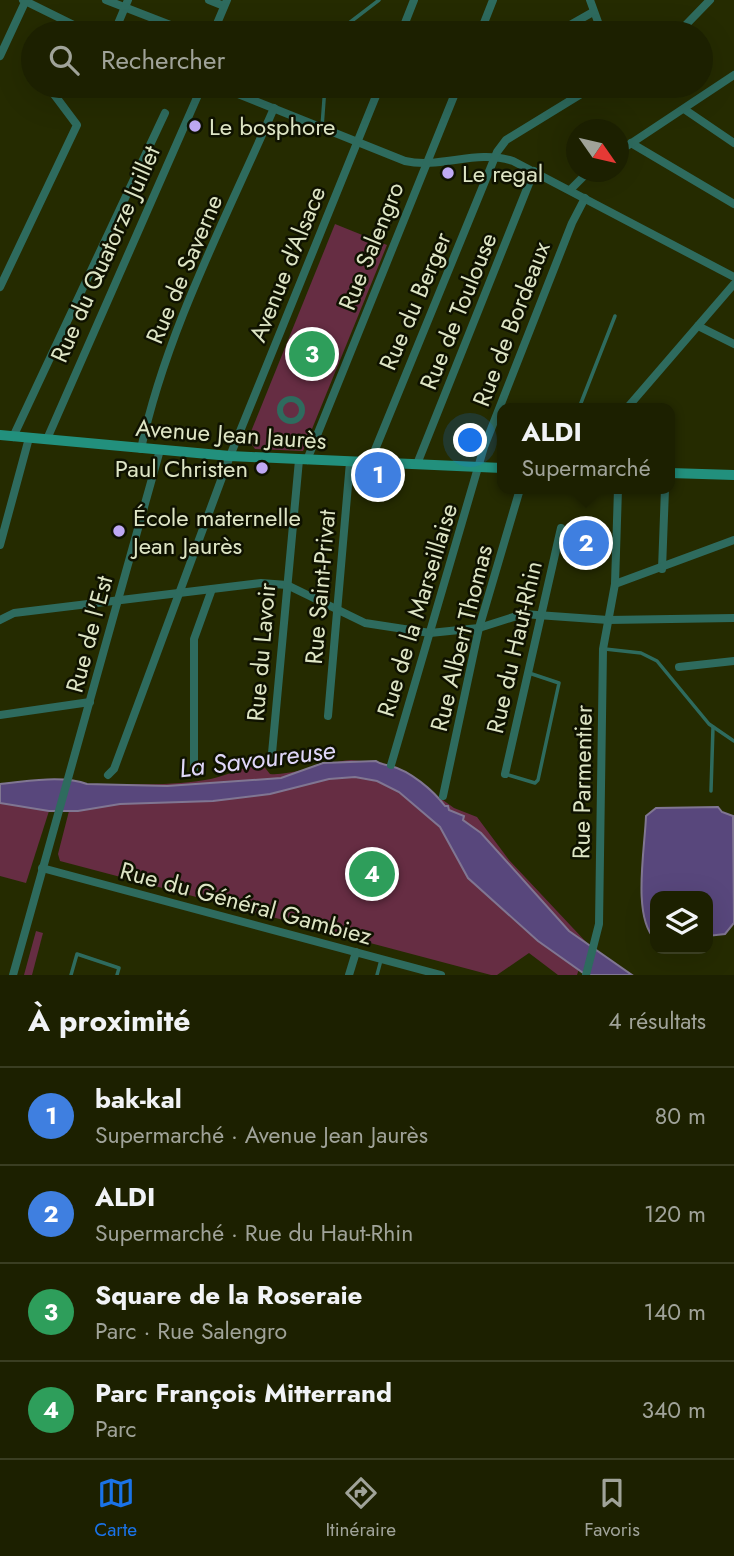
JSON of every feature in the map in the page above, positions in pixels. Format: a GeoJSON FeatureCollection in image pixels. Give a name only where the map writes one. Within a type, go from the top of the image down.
{"type":"FeatureCollection","features":[{"type":"Feature","properties":{"kind":"main road","name":"Avenue Jean Jaurès"},"geometry":{"type":"LineString","coordinates":[[0,435],[230,456],[497,468]]}},
{"type":"Feature","properties":{"kind":"main road"},"geometry":{"type":"LineString","coordinates":[[675,473],[734,475]]}},
{"type":"Feature","properties":{"kind":"street"},"geometry":{"type":"LineString","coordinates":[[0,56],[25,0],[64,21]]}},
{"type":"Feature","properties":{"kind":"street"},"geometry":{"type":"LineString","coordinates":[[106,0],[126,4],[164,21]]}},
{"type":"Feature","properties":{"kind":"street"},"geometry":{"type":"LineString","coordinates":[[209,0],[225,3],[218,21]]}},
{"type":"Feature","properties":{"kind":"street"},"geometry":{"type":"LineString","coordinates":[[406,21],[414,0]]}},
{"type":"Feature","properties":{"kind":"street"},"geometry":{"type":"LineString","coordinates":[[485,21],[493,0]]}},
{"type":"Feature","properties":{"kind":"street"},"geometry":{"type":"LineString","coordinates":[[590,0],[597,21]]}},
{"type":"Feature","properties":{"kind":"street"},"geometry":{"type":"LineString","coordinates":[[690,21],[710,0]]}},
{"type":"Feature","properties":{"kind":"street"},"geometry":{"type":"LineString","coordinates":[[119,21],[126,4]]}},
{"type":"Feature","properties":{"kind":"street"},"geometry":{"type":"LineString","coordinates":[[577,21],[593,12]]}},
{"type":"Feature","properties":{"kind":"street"},"geometry":{"type":"LineString","coordinates":[[713,89],[734,75]]}},
{"type":"Feature","properties":{"kind":"street"},"geometry":{"type":"LineString","coordinates":[[0,287],[76,125],[57,98]]}},
{"type":"Feature","properties":{"kind":"street","name":"Rue du Quatorze Juillet"},"geometry":{"type":"LineString","coordinates":[[47,439],[197,98]]}},
{"type":"Feature","properties":{"kind":"street"},"geometry":{"type":"LineString","coordinates":[[249,98],[405,161],[426,163],[477,155],[496,156],[534,171],[734,277]]}},
{"type":"Feature","properties":{"kind":"street","name":"Avenue d'Alsace"},"geometry":{"type":"LineString","coordinates":[[108,775],[114,769],[230,456],[375,98]]}},
{"type":"Feature","properties":{"kind":"street","name":"Rue Salengro"},"geometry":{"type":"LineString","coordinates":[[303,460],[453,98]]}},
{"type":"Feature","properties":{"kind":"street"},"geometry":{"type":"LineString","coordinates":[[496,156],[506,141],[575,98]]}},
{"type":"Feature","properties":{"kind":"street"},"geometry":{"type":"LineString","coordinates":[[700,98],[631,143],[734,204]]}},
{"type":"Feature","properties":{"kind":"street","name":"Rue de Saverne"},"geometry":{"type":"LineString","coordinates":[[141,449],[150,404],[180,326],[274,108]]}},
{"type":"Feature","properties":{"kind":"street"},"geometry":{"type":"LineString","coordinates":[[684,109],[734,144]]}},
{"type":"Feature","properties":{"kind":"street"},"geometry":{"type":"LineString","coordinates":[[13,436],[165,113]]}},
{"type":"Feature","properties":{"kind":"street","name":"Rue du Berger"},"geometry":{"type":"LineString","coordinates":[[370,462],[496,156]]}},
{"type":"Feature","properties":{"kind":"street","name":"Rue de Toulouse"},"geometry":{"type":"LineString","coordinates":[[417,464],[534,171]]}},
{"type":"Feature","properties":{"kind":"street"},"geometry":{"type":"LineString","coordinates":[[570,190],[578,182]]}},
{"type":"Feature","properties":{"kind":"street","name":"Rue de Bordeaux"},"geometry":{"type":"LineString","coordinates":[[501,403],[572,223],[585,198]]}},
{"type":"Feature","properties":{"kind":"street"},"geometry":{"type":"LineString","coordinates":[[631,403],[734,285]]}},
{"type":"Feature","properties":{"kind":"street"},"geometry":{"type":"LineString","coordinates":[[698,326],[734,344]]}},
{"type":"Feature","properties":{"kind":"street","name":"Rue de Bordeaux"},"geometry":{"type":"LineString","coordinates":[[480,467],[497,413]]}},
{"type":"Feature","properties":{"kind":"street"},"geometry":{"type":"LineString","coordinates":[[0,545],[29,438]]}},
{"type":"Feature","properties":{"kind":"street","name":"Rue de l'Est"},"geometry":{"type":"LineString","coordinates":[[13,975],[160,450]]}},
{"type":"Feature","properties":{"kind":"street","name":"Rue du Lavoir"},"geometry":{"type":"LineString","coordinates":[[271,764],[287,585],[303,460]]}},
{"type":"Feature","properties":{"kind":"street","name":"Rue Saint-Privat"},"geometry":{"type":"LineString","coordinates":[[328,716],[350,462]]}},
{"type":"Feature","properties":{"kind":"street","name":"Rue de la Marseillaise"},"geometry":{"type":"LineString","coordinates":[[391,765],[480,467]]}},
{"type":"Feature","properties":{"kind":"street","name":"Rue Albert Thomas"},"geometry":{"type":"LineString","coordinates":[[443,796],[483,615],[519,494]]}},
{"type":"Feature","properties":{"kind":"street","name":"Rue Parmentier"},"geometry":{"type":"LineString","coordinates":[[586,975],[599,924],[603,649],[615,584],[618,494]]}},
{"type":"Feature","properties":{"kind":"street"},"geometry":{"type":"LineString","coordinates":[[662,569],[665,494]]}},
{"type":"Feature","properties":{"kind":"street","name":"Rue du Haut-Rhin"},"geometry":{"type":"LineString","coordinates":[[505,774],[561,528]]}},
{"type":"Feature","properties":{"kind":"street"},"geometry":{"type":"LineString","coordinates":[[615,584],[662,569],[734,540]]}},
{"type":"Feature","properties":{"kind":"street"},"geometry":{"type":"LineString","coordinates":[[0,620],[14,613],[261,583],[287,585],[365,624],[430,633],[480,628],[523,614],[608,620],[734,618]]}},
{"type":"Feature","properties":{"kind":"street"},"geometry":{"type":"LineString","coordinates":[[194,772],[194,639],[212,589]]}},
{"type":"Feature","properties":{"kind":"street"},"geometry":{"type":"LineString","coordinates":[[679,667],[734,661]]}},
{"type":"Feature","properties":{"kind":"street"},"geometry":{"type":"LineString","coordinates":[[0,715],[90,702]]}},
{"type":"Feature","properties":{"kind":"street","name":"Rue du Général Gambiez"},"geometry":{"type":"LineString","coordinates":[[42,868],[441,975]]}},
{"type":"Feature","properties":{"kind":"street"},"geometry":{"type":"LineString","coordinates":[[349,975],[356,952]]}},
{"type":"Feature","properties":{"kind":"lane"},"geometry":{"type":"LineString","coordinates":[[352,21],[379,0]]}},
{"type":"Feature","properties":{"kind":"lane"},"geometry":{"type":"LineString","coordinates":[[322,129],[325,98]]}},
{"type":"Feature","properties":{"kind":"lane"},"geometry":{"type":"LineString","coordinates":[[581,403],[615,316]]}},
{"type":"Feature","properties":{"kind":"lane"},"geometry":{"type":"LineString","coordinates":[[603,649],[642,653],[657,661],[713,727],[734,741]]}},
{"type":"Feature","properties":{"kind":"lane"},"geometry":{"type":"LineString","coordinates":[[505,774],[535,782],[538,780],[559,683],[527,673]]}},
{"type":"Feature","properties":{"kind":"lane"},"geometry":{"type":"LineString","coordinates":[[711,791],[713,727]]}},
{"type":"Feature","properties":{"kind":"lane"},"geometry":{"type":"LineString","coordinates":[[71,975],[77,954],[119,968],[117,975]]}},
{"type":"Feature","properties":{"kind":"lane"},"geometry":{"type":"LineString","coordinates":[[377,975],[382,959]]}},
{"type":"Feature","properties":{"kind":"shaded area"},"geometry":{"type":"Polygon","coordinates":[[[335,224],[387,245],[303,451],[255,449],[248,439],[335,224]]]}},
{"type":"Feature","properties":{"kind":"shaded area"},"geometry":{"type":"Polygon","coordinates":[[[351,760],[382,763],[401,770],[454,808],[477,817],[509,860],[587,943],[577,975],[558,975],[529,953],[497,975],[491,975],[60,861],[58,854],[69,811],[95,784],[191,782],[213,779],[262,764],[270,774],[278,774],[351,760]]]}},
{"type":"Feature","properties":{"kind":"shaded area"},"geometry":{"type":"Polygon","coordinates":[[[376,761],[398,768],[413,777],[448,806],[449,810],[464,816],[463,820],[481,833],[569,931],[632,975],[586,975],[538,941],[468,878],[440,827],[399,792],[377,781],[355,777],[329,779],[270,794],[213,801],[120,804],[78,811],[49,811],[0,803],[0,784],[21,781],[56,779],[87,784],[167,786],[281,778],[323,763],[376,761]]]}},
{"type":"Feature","properties":{"kind":"shaded area"},"geometry":{"type":"Polygon","coordinates":[[[0,803],[49,811],[26,883],[0,876],[0,803]]]}},
{"type":"Feature","properties":{"kind":"shaded area"},"geometry":{"type":"Polygon","coordinates":[[[718,807],[722,812],[733,816],[734,923],[725,934],[713,935],[713,891],[650,891],[650,932],[648,929],[642,899],[642,863],[646,816],[656,808],[718,807]]]}},
{"type":"Feature","properties":{"kind":"shaded area"},"geometry":{"type":"Polygon","coordinates":[[[36,931],[43,933],[32,975],[24,975],[36,931]]]}},
{"type":"Feature","properties":{"kind":"place","name":"Le bosphore"},"geometry":{"type":"Point","coordinates":[195,126]}},
{"type":"Feature","properties":{"kind":"place","name":"Le regal"},"geometry":{"type":"Point","coordinates":[448,173]}},
{"type":"Feature","properties":{"kind":"place","name":"Square de la Roseraie"},"geometry":{"type":"Point","coordinates":[312,354]}},
{"type":"Feature","properties":{"kind":"place","name":"Paul Christen"},"geometry":{"type":"Point","coordinates":[262,468]}},
{"type":"Feature","properties":{"kind":"place","name":"bak-kal"},"geometry":{"type":"Point","coordinates":[378,475]}},
{"type":"Feature","properties":{"kind":"place","name":"École maternelle Jean Jaurès"},"geometry":{"type":"Point","coordinates":[119,531]}},
{"type":"Feature","properties":{"kind":"place","name":"ALDI"},"geometry":{"type":"Point","coordinates":[586,543]}},
{"type":"Feature","properties":{"kind":"place","name":"Parc François Mitterrand"},"geometry":{"type":"Point","coordinates":[372,874]}},
{"type":"Feature","properties":{"kind":"water label","name":"La Savoureuse"},"geometry":{"type":"Point","coordinates":[257,759]}}]}
